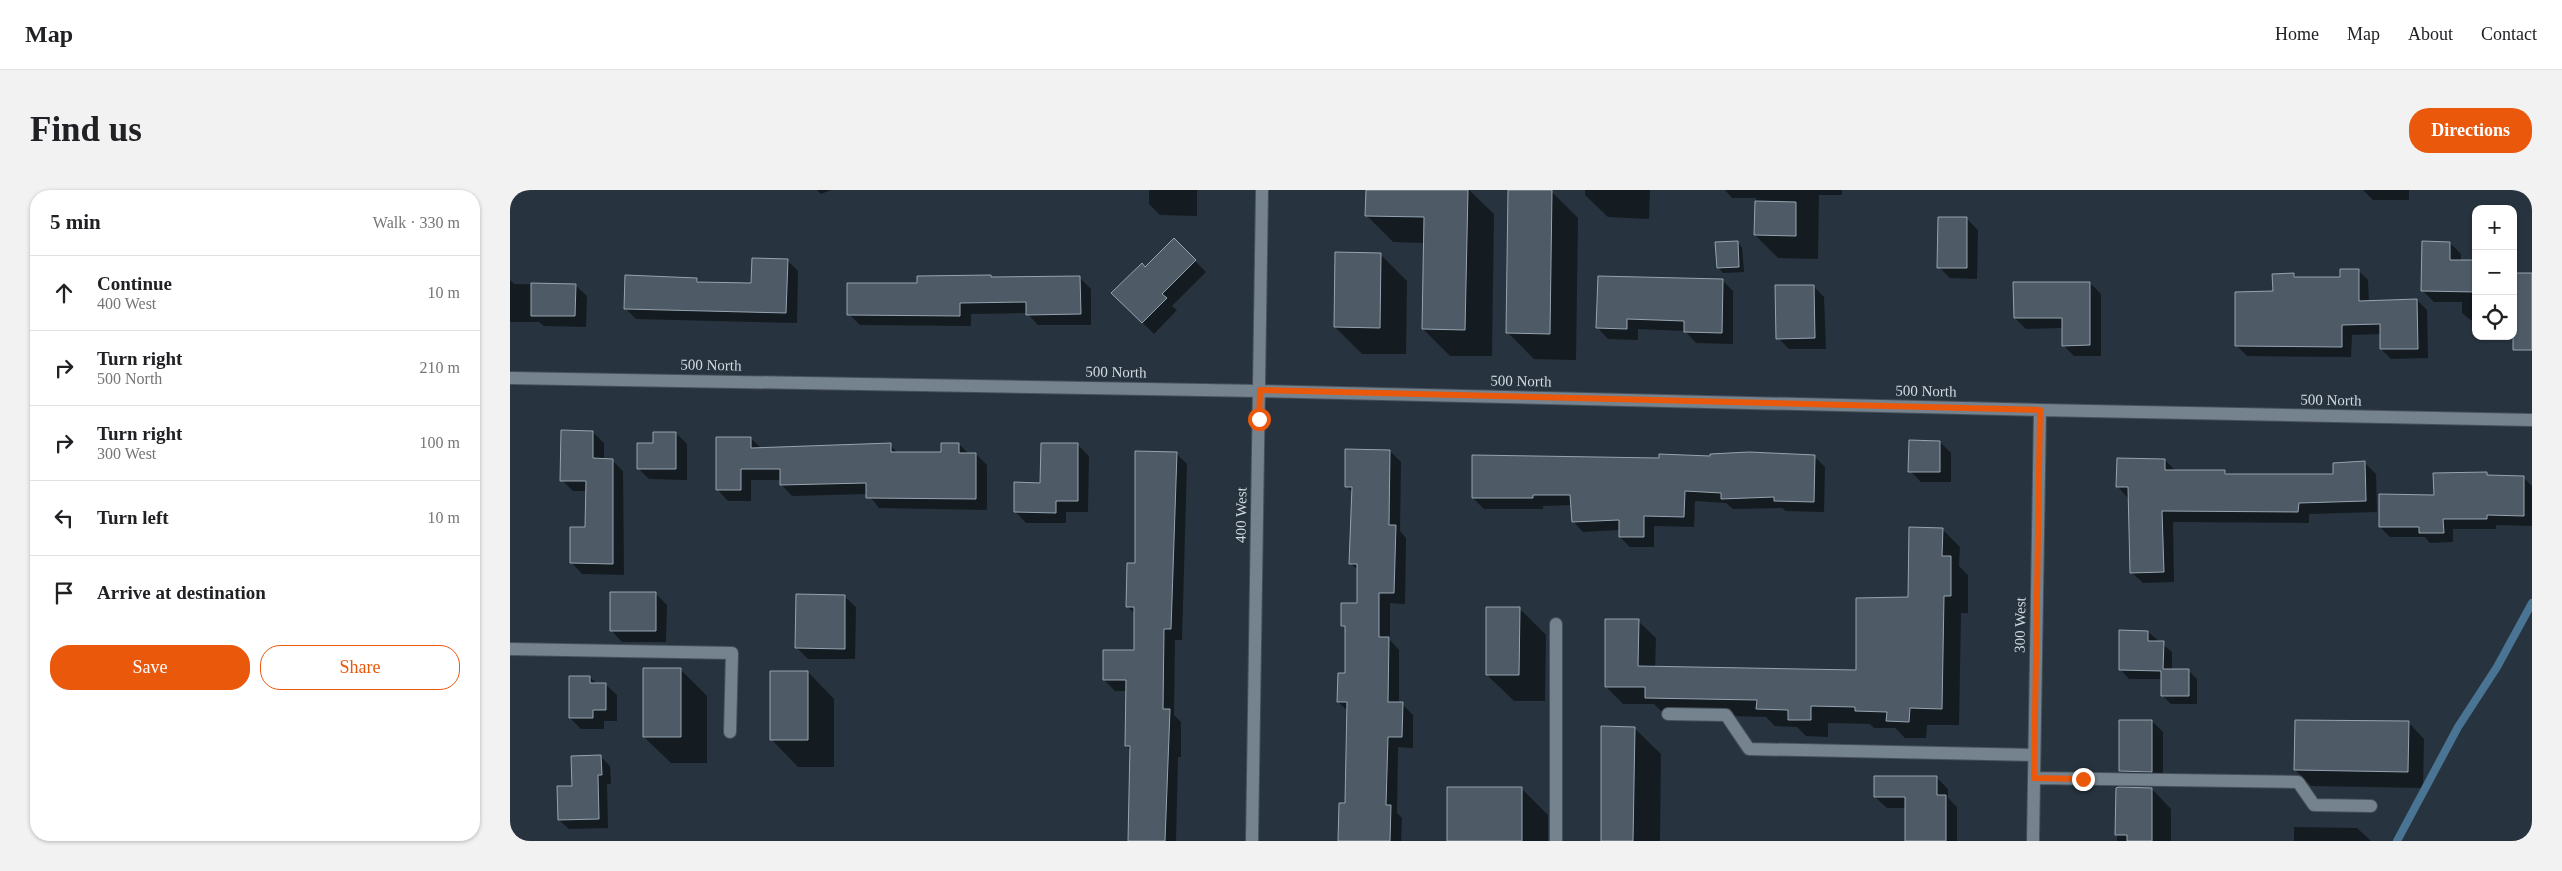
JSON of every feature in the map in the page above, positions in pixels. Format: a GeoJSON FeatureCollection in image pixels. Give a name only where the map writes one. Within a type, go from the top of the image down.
{"type":"FeatureCollection","features":[{"type":"Feature","properties":{"kind":"street","name":"400 West"},"geometry":{"type":"LineString","coordinates":[[1252,841],[1262,190]]}},
{"type":"Feature","properties":{"kind":"street","name":"500 North"},"geometry":{"type":"LineString","coordinates":[[510,378],[1260,390],[2040,410],[2532,420]]}},
{"type":"Feature","properties":{"kind":"street","name":"300 West"},"geometry":{"type":"LineString","coordinates":[[2032,841],[2040,410]]}},
{"type":"Feature","properties":{"kind":"street"},"geometry":{"type":"LineString","coordinates":[[1556,624],[1556,841]]}},
{"type":"Feature","properties":{"kind":"street"},"geometry":{"type":"LineString","coordinates":[[510,649],[732,653],[730,732]]}},
{"type":"Feature","properties":{"kind":"street"},"geometry":{"type":"LineString","coordinates":[[1668,714],[1726,715],[1749,748],[2034,755]]}},
{"type":"Feature","properties":{"kind":"street"},"geometry":{"type":"LineString","coordinates":[[2034,778],[2298,782],[2314,805],[2371,806]]}},
{"type":"Feature","properties":{"kind":"building"},"geometry":{"type":"Polygon","coordinates":[[[1366,190],[1468,190],[1465,330],[1422,329],[1424,217],[1365,216],[1366,190]]]}},
{"type":"Feature","properties":{"kind":"building"},"geometry":{"type":"Polygon","coordinates":[[[1508,190],[1552,190],[1550,334],[1506,333],[1508,190]]]}},
{"type":"Feature","properties":{"kind":"building"},"geometry":{"type":"Polygon","coordinates":[[[1755,201],[1796,202],[1796,236],[1754,235],[1755,201]]]}},
{"type":"Feature","properties":{"kind":"building"},"geometry":{"type":"Polygon","coordinates":[[[1938,217],[1967,217],[1967,268],[1937,268],[1938,217]]]}},
{"type":"Feature","properties":{"kind":"building"},"geometry":{"type":"Polygon","coordinates":[[[1174,238],[1196,260],[1162,294],[1167,298],[1142,323],[1111,293],[1142,263],[1145,267],[1174,238]]]}},
{"type":"Feature","properties":{"kind":"building"},"geometry":{"type":"Polygon","coordinates":[[[1738,241],[1739,267],[1717,268],[1715,242],[1738,241]]]}},
{"type":"Feature","properties":{"kind":"building"},"geometry":{"type":"Polygon","coordinates":[[[2422,241],[2450,242],[2450,260],[2472,260],[2472,292],[2421,291],[2422,241]]]}},
{"type":"Feature","properties":{"kind":"building"},"geometry":{"type":"Polygon","coordinates":[[[1335,252],[1381,253],[1380,328],[1334,327],[1335,252]]]}},
{"type":"Feature","properties":{"kind":"building"},"geometry":{"type":"Polygon","coordinates":[[[752,258],[788,259],[786,313],[624,309],[625,275],[697,278],[697,282],[751,283],[752,258]]]}},
{"type":"Feature","properties":{"kind":"building"},"geometry":{"type":"Polygon","coordinates":[[[2340,269],[2359,269],[2359,301],[2417,299],[2418,349],[2380,349],[2380,324],[2342,325],[2342,347],[2235,346],[2235,292],[2273,291],[2272,274],[2294,273],[2294,277],[2340,277],[2340,269]]]}},
{"type":"Feature","properties":{"kind":"building"},"geometry":{"type":"Polygon","coordinates":[[[2517,273],[2532,273],[2532,350],[2513,350],[2513,340],[2517,340],[2517,273]]]}},
{"type":"Feature","properties":{"kind":"building"},"geometry":{"type":"Polygon","coordinates":[[[991,275],[991,277],[1080,276],[1081,314],[1026,315],[1026,302],[960,303],[960,316],[847,315],[847,283],[917,283],[917,276],[991,275]]]}},
{"type":"Feature","properties":{"kind":"building"},"geometry":{"type":"Polygon","coordinates":[[[1598,276],[1723,279],[1722,333],[1684,332],[1684,321],[1627,319],[1627,329],[1596,328],[1598,276]]]}},
{"type":"Feature","properties":{"kind":"building"},"geometry":{"type":"Polygon","coordinates":[[[2013,282],[2090,282],[2090,345],[2062,346],[2062,318],[2014,318],[2013,282]]]}},
{"type":"Feature","properties":{"kind":"building"},"geometry":{"type":"Polygon","coordinates":[[[531,283],[576,284],[575,316],[531,316],[531,283]]]}},
{"type":"Feature","properties":{"kind":"building"},"geometry":{"type":"Polygon","coordinates":[[[1775,285],[1814,285],[1815,338],[1776,339],[1775,285]]]}},
{"type":"Feature","properties":{"kind":"building"},"geometry":{"type":"Polygon","coordinates":[[[561,430],[593,431],[593,458],[613,459],[613,564],[570,563],[570,527],[585,527],[586,481],[560,481],[561,430]]]}},
{"type":"Feature","properties":{"kind":"building"},"geometry":{"type":"Polygon","coordinates":[[[653,432],[676,432],[676,469],[637,469],[637,443],[653,443],[653,432]]]}},
{"type":"Feature","properties":{"kind":"building"},"geometry":{"type":"Polygon","coordinates":[[[716,437],[751,437],[751,448],[891,443],[891,452],[941,452],[941,443],[959,443],[959,453],[976,453],[976,499],[866,498],[866,483],[780,485],[780,469],[741,469],[741,490],[716,490],[716,437]]]}},
{"type":"Feature","properties":{"kind":"building"},"geometry":{"type":"Polygon","coordinates":[[[1909,440],[1940,441],[1940,472],[1908,472],[1909,440]]]}},
{"type":"Feature","properties":{"kind":"building"},"geometry":{"type":"Polygon","coordinates":[[[1041,443],[1078,443],[1078,501],[1056,501],[1056,513],[1014,512],[1014,482],[1040,483],[1041,443]]]}},
{"type":"Feature","properties":{"kind":"building"},"geometry":{"type":"Polygon","coordinates":[[[1345,449],[1390,450],[1389,525],[1396,525],[1394,593],[1379,593],[1379,637],[1389,637],[1388,702],[1403,702],[1402,737],[1388,737],[1386,805],[1391,805],[1390,841],[1338,841],[1339,803],[1345,803],[1347,702],[1337,702],[1338,673],[1345,673],[1345,626],[1341,626],[1341,603],[1357,603],[1357,564],[1349,564],[1352,487],[1345,487],[1345,449]]]}},
{"type":"Feature","properties":{"kind":"building"},"geometry":{"type":"Polygon","coordinates":[[[1135,451],[1177,452],[1171,629],[1164,629],[1163,709],[1170,709],[1165,841],[1128,841],[1130,746],[1125,746],[1126,680],[1103,680],[1103,650],[1134,650],[1134,607],[1126,607],[1127,563],[1135,563],[1135,451]]]}},
{"type":"Feature","properties":{"kind":"building"},"geometry":{"type":"Polygon","coordinates":[[[1749,452],[1815,455],[1814,502],[1774,501],[1774,497],[1721,499],[1721,493],[1685,491],[1684,517],[1644,516],[1644,537],[1619,537],[1619,520],[1572,522],[1570,495],[1533,495],[1533,498],[1472,498],[1472,455],[1659,458],[1659,454],[1710,456],[1710,454],[1749,452]]]}},
{"type":"Feature","properties":{"kind":"building"},"geometry":{"type":"Polygon","coordinates":[[[2117,458],[2165,459],[2165,470],[2225,470],[2225,474],[2333,474],[2333,463],[2365,461],[2366,501],[2299,503],[2298,512],[2162,511],[2164,572],[2130,573],[2128,487],[2116,487],[2117,458]]]}},
{"type":"Feature","properties":{"kind":"building"},"geometry":{"type":"Polygon","coordinates":[[[2487,472],[2487,475],[2524,476],[2524,516],[2487,515],[2487,519],[2443,519],[2444,533],[2419,533],[2419,527],[2379,527],[2379,494],[2434,495],[2433,473],[2487,472]]]}},
{"type":"Feature","properties":{"kind":"building"},"geometry":{"type":"Polygon","coordinates":[[[1909,527],[1943,528],[1942,556],[1951,556],[1951,596],[1944,596],[1942,709],[1910,708],[1909,722],[1886,721],[1887,712],[1855,711],[1855,707],[1811,706],[1811,720],[1788,720],[1788,710],[1756,709],[1757,700],[1645,698],[1645,687],[1605,687],[1605,619],[1639,619],[1638,666],[1856,670],[1856,598],[1908,597],[1909,527]]]}},
{"type":"Feature","properties":{"kind":"building"},"geometry":{"type":"Polygon","coordinates":[[[610,592],[656,592],[656,631],[610,631],[610,592]]]}},
{"type":"Feature","properties":{"kind":"building"},"geometry":{"type":"Polygon","coordinates":[[[796,594],[845,595],[845,649],[795,648],[796,594]]]}},
{"type":"Feature","properties":{"kind":"building"},"geometry":{"type":"Polygon","coordinates":[[[1486,607],[1520,607],[1519,675],[1486,675],[1486,607]]]}},
{"type":"Feature","properties":{"kind":"building"},"geometry":{"type":"Polygon","coordinates":[[[2119,630],[2148,631],[2148,641],[2164,641],[2163,669],[2189,669],[2189,696],[2161,696],[2161,671],[2119,670],[2119,630]]]}},
{"type":"Feature","properties":{"kind":"building"},"geometry":{"type":"Polygon","coordinates":[[[643,668],[681,668],[681,737],[643,737],[643,668]]]}},
{"type":"Feature","properties":{"kind":"building"},"geometry":{"type":"Polygon","coordinates":[[[770,671],[808,671],[808,740],[770,740],[770,671]]]}},
{"type":"Feature","properties":{"kind":"building"},"geometry":{"type":"Polygon","coordinates":[[[569,676],[590,676],[590,683],[606,683],[606,710],[593,710],[593,718],[569,718],[569,676]]]}},
{"type":"Feature","properties":{"kind":"building"},"geometry":{"type":"Polygon","coordinates":[[[2119,720],[2152,720],[2152,772],[2119,771],[2119,720]]]}},
{"type":"Feature","properties":{"kind":"building"},"geometry":{"type":"Polygon","coordinates":[[[2295,720],[2409,721],[2408,772],[2294,770],[2295,720]]]}},
{"type":"Feature","properties":{"kind":"building"},"geometry":{"type":"Polygon","coordinates":[[[1601,726],[1635,727],[1633,841],[1601,841],[1601,726]]]}},
{"type":"Feature","properties":{"kind":"building"},"geometry":{"type":"Polygon","coordinates":[[[601,755],[602,775],[598,775],[599,819],[558,820],[557,786],[572,786],[571,756],[601,755]]]}},
{"type":"Feature","properties":{"kind":"building"},"geometry":{"type":"Polygon","coordinates":[[[1874,776],[1937,776],[1937,795],[1946,795],[1946,841],[1905,841],[1905,797],[1874,797],[1874,776]]]}},
{"type":"Feature","properties":{"kind":"building"},"geometry":{"type":"Polygon","coordinates":[[[1447,787],[1522,787],[1522,841],[1447,841],[1447,787]]]}},
{"type":"Feature","properties":{"kind":"building"},"geometry":{"type":"Polygon","coordinates":[[[2116,788],[2152,788],[2152,841],[2127,841],[2127,835],[2115,835],[2116,788]]]}},
{"type":"Feature","properties":{"kind":"waterway"},"geometry":{"type":"LineString","coordinates":[[2397,841],[2458,727],[2497,667],[2532,603]]}},
{"type":"Feature","properties":{"kind":"route"},"geometry":{"type":"LineString","coordinates":[[1259,419],[1260,390],[2040,410],[2034,778],[2083,779]]}}]}
